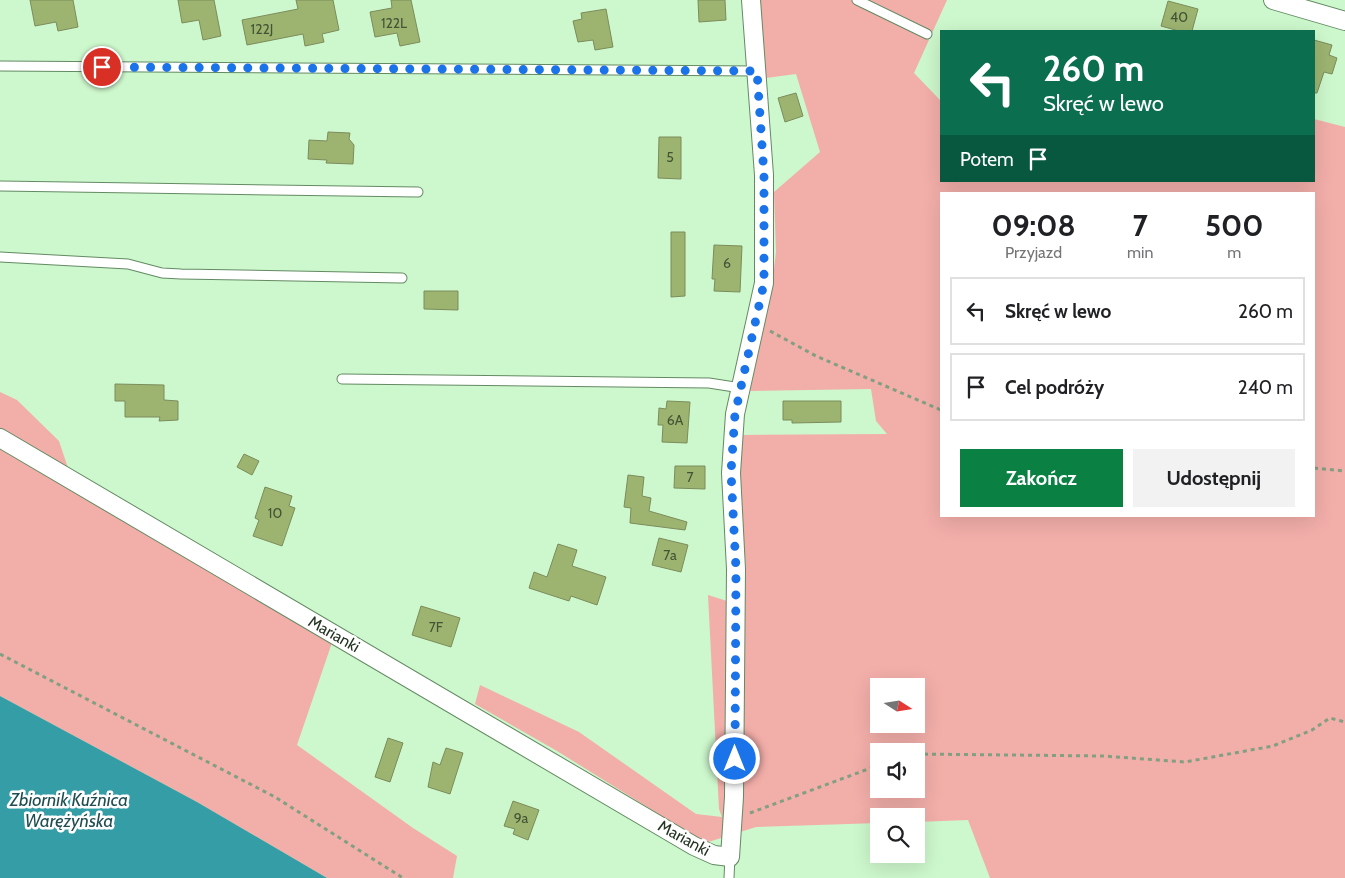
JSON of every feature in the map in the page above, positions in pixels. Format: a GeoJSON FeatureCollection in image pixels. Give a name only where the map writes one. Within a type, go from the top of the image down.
{"type":"FeatureCollection","features":[{"type":"Feature","properties":{"kind":"street","name":"Marianki"},"geometry":{"type":"LineString","coordinates":[[0,438],[694,846],[714,855],[730,857],[733,820],[736,569],[731,472],[735,414],[764,283],[764,175],[750,0]]}},
{"type":"Feature","properties":{"kind":"street"},"geometry":{"type":"LineString","coordinates":[[1273,0],[1345,21]]}},
{"type":"Feature","properties":{"kind":"lane"},"geometry":{"type":"LineString","coordinates":[[857,0],[927,34]]}},
{"type":"Feature","properties":{"kind":"lane"},"geometry":{"type":"LineString","coordinates":[[0,66],[757,71]]}},
{"type":"Feature","properties":{"kind":"lane"},"geometry":{"type":"LineString","coordinates":[[0,186],[418,192]]}},
{"type":"Feature","properties":{"kind":"lane"},"geometry":{"type":"LineString","coordinates":[[0,257],[128,264],[162,273],[181,274],[402,278]]}},
{"type":"Feature","properties":{"kind":"lane"},"geometry":{"type":"LineString","coordinates":[[342,379],[700,383],[741,388]]}},
{"type":"Feature","properties":{"kind":"lane"},"geometry":{"type":"LineString","coordinates":[[729,878],[730,857]]}},
{"type":"Feature","properties":{"kind":"path"},"geometry":{"type":"LineString","coordinates":[[756,323],[816,356],[940,410]]}},
{"type":"Feature","properties":{"kind":"path"},"geometry":{"type":"LineString","coordinates":[[1315,468],[1345,471]]}},
{"type":"Feature","properties":{"kind":"path"},"geometry":{"type":"LineString","coordinates":[[0,654],[275,797],[403,878]]}},
{"type":"Feature","properties":{"kind":"path"},"geometry":{"type":"LineString","coordinates":[[925,754],[1103,756],[1185,762],[1273,746],[1312,730],[1330,718],[1345,722]]}},
{"type":"Feature","properties":{"kind":"path"},"geometry":{"type":"LineString","coordinates":[[733,820],[870,768]]}},
{"type":"Feature","properties":{"kind":"shaded area"},"geometry":{"type":"Polygon","coordinates":[[[754,0],[947,0],[914,73],[940,100],[940,182],[1315,182],[1315,119],[1345,127],[1345,878],[990,878],[968,820],[925,822],[925,808],[870,808],[870,823],[756,827],[705,843],[557,751],[475,704],[480,685],[579,732],[696,814],[722,817],[719,809],[708,595],[743,606],[746,568],[737,464],[742,435],[887,434],[876,421],[871,389],[750,391],[771,294],[776,252],[774,192],[820,152],[796,74],[759,79],[754,0]]]}},
{"type":"Feature","properties":{"kind":"shaded area"},"geometry":{"type":"Polygon","coordinates":[[[0,392],[17,400],[59,441],[74,486],[337,628],[297,745],[413,828],[457,856],[453,878],[327,878],[197,802],[0,696],[0,392]]]}},
{"type":"Feature","properties":{"kind":"water","name":"Zbiornik Kuźnica Warężyńska"},"geometry":{"type":"Polygon","coordinates":[[[0,696],[197,802],[327,878],[0,878],[0,696]]]}},
{"type":"Feature","properties":{"kind":"building"},"geometry":{"type":"Polygon","coordinates":[[[30,0],[73,0],[78,27],[58,31],[56,22],[35,26],[30,0]]]}},
{"type":"Feature","properties":{"kind":"building"},"geometry":{"type":"Polygon","coordinates":[[[178,0],[214,0],[221,36],[203,40],[199,20],[182,23],[178,0]]]}},
{"type":"Feature","properties":{"kind":"building"},"geometry":{"type":"Polygon","coordinates":[[[296,0],[333,0],[339,30],[322,34],[324,42],[305,46],[303,34],[247,45],[242,20],[298,9],[296,0]]]}},
{"type":"Feature","properties":{"kind":"building"},"geometry":{"type":"Polygon","coordinates":[[[391,0],[411,0],[420,42],[400,46],[397,33],[375,37],[370,12],[392,8],[391,0]]]}},
{"type":"Feature","properties":{"kind":"building"},"geometry":{"type":"Polygon","coordinates":[[[698,0],[725,0],[726,20],[699,22],[698,0]]]}},
{"type":"Feature","properties":{"kind":"building"},"geometry":{"type":"Polygon","coordinates":[[[1168,1],[1198,9],[1192,30],[1175,30],[1161,26],[1168,1]]]}},
{"type":"Feature","properties":{"kind":"building"},"geometry":{"type":"Polygon","coordinates":[[[606,9],[613,47],[595,50],[593,40],[578,42],[573,21],[582,19],[581,13],[606,9]]]}},
{"type":"Feature","properties":{"kind":"building"},"geometry":{"type":"Polygon","coordinates":[[[1315,40],[1332,45],[1329,55],[1337,58],[1332,74],[1324,72],[1317,93],[1315,93],[1315,40]]]}},
{"type":"Feature","properties":{"kind":"building"},"geometry":{"type":"Polygon","coordinates":[[[796,93],[803,116],[785,122],[778,98],[796,93]]]}},
{"type":"Feature","properties":{"kind":"building"},"geometry":{"type":"Polygon","coordinates":[[[328,132],[350,133],[349,139],[354,145],[353,164],[326,163],[327,160],[308,159],[309,140],[327,141],[328,132]]]}},
{"type":"Feature","properties":{"kind":"building"},"geometry":{"type":"Polygon","coordinates":[[[659,137],[681,137],[681,179],[658,178],[659,137]]]}},
{"type":"Feature","properties":{"kind":"building"},"geometry":{"type":"Polygon","coordinates":[[[671,232],[685,232],[685,296],[671,297],[671,232]]]}},
{"type":"Feature","properties":{"kind":"building"},"geometry":{"type":"Polygon","coordinates":[[[714,245],[742,246],[740,292],[714,291],[715,279],[712,279],[714,245]]]}},
{"type":"Feature","properties":{"kind":"building"},"geometry":{"type":"Polygon","coordinates":[[[424,291],[458,291],[458,310],[424,309],[424,291]]]}},
{"type":"Feature","properties":{"kind":"building"},"geometry":{"type":"Polygon","coordinates":[[[115,384],[164,385],[164,400],[178,401],[178,420],[159,421],[160,417],[125,417],[125,401],[115,401],[115,384]]]}},
{"type":"Feature","properties":{"kind":"building"},"geometry":{"type":"Polygon","coordinates":[[[667,401],[690,402],[687,443],[662,442],[663,425],[658,425],[659,408],[666,409],[667,401]]]}},
{"type":"Feature","properties":{"kind":"building"},"geometry":{"type":"Polygon","coordinates":[[[783,401],[841,401],[841,422],[792,423],[792,420],[783,420],[783,401]]]}},
{"type":"Feature","properties":{"kind":"building"},"geometry":{"type":"Polygon","coordinates":[[[244,454],[259,461],[252,475],[237,467],[244,454]]]}},
{"type":"Feature","properties":{"kind":"building"},"geometry":{"type":"Polygon","coordinates":[[[675,466],[705,466],[705,489],[674,488],[675,466]]]}},
{"type":"Feature","properties":{"kind":"building"},"geometry":{"type":"Polygon","coordinates":[[[628,475],[644,477],[642,496],[651,498],[649,511],[687,522],[685,530],[630,523],[631,508],[624,507],[628,475]]]}},
{"type":"Feature","properties":{"kind":"building"},"geometry":{"type":"Polygon","coordinates":[[[265,487],[292,496],[289,506],[295,508],[282,546],[253,536],[259,520],[255,518],[265,487]]]}},
{"type":"Feature","properties":{"kind":"building"},"geometry":{"type":"Polygon","coordinates":[[[659,538],[688,545],[681,572],[652,565],[659,538]]]}},
{"type":"Feature","properties":{"kind":"building"},"geometry":{"type":"Polygon","coordinates":[[[558,544],[577,550],[572,566],[606,577],[597,605],[571,596],[569,601],[529,588],[534,572],[547,577],[558,544]]]}},
{"type":"Feature","properties":{"kind":"building"},"geometry":{"type":"Polygon","coordinates":[[[421,606],[460,618],[451,647],[412,635],[421,606]]]}},
{"type":"Feature","properties":{"kind":"building"},"geometry":{"type":"Polygon","coordinates":[[[388,738],[403,743],[390,782],[375,777],[388,738]]]}},
{"type":"Feature","properties":{"kind":"building"},"geometry":{"type":"Polygon","coordinates":[[[446,748],[463,753],[450,794],[428,787],[433,762],[440,765],[446,748]]]}},
{"type":"Feature","properties":{"kind":"building"},"geometry":{"type":"Polygon","coordinates":[[[513,801],[539,810],[528,840],[513,834],[515,829],[504,826],[513,801]]]}},
{"type":"Feature","properties":{"kind":"route"},"geometry":{"type":"LineString","coordinates":[[102,67],[757,71],[764,175],[764,283],[735,414],[731,472],[736,569],[735,759]]}}]}
